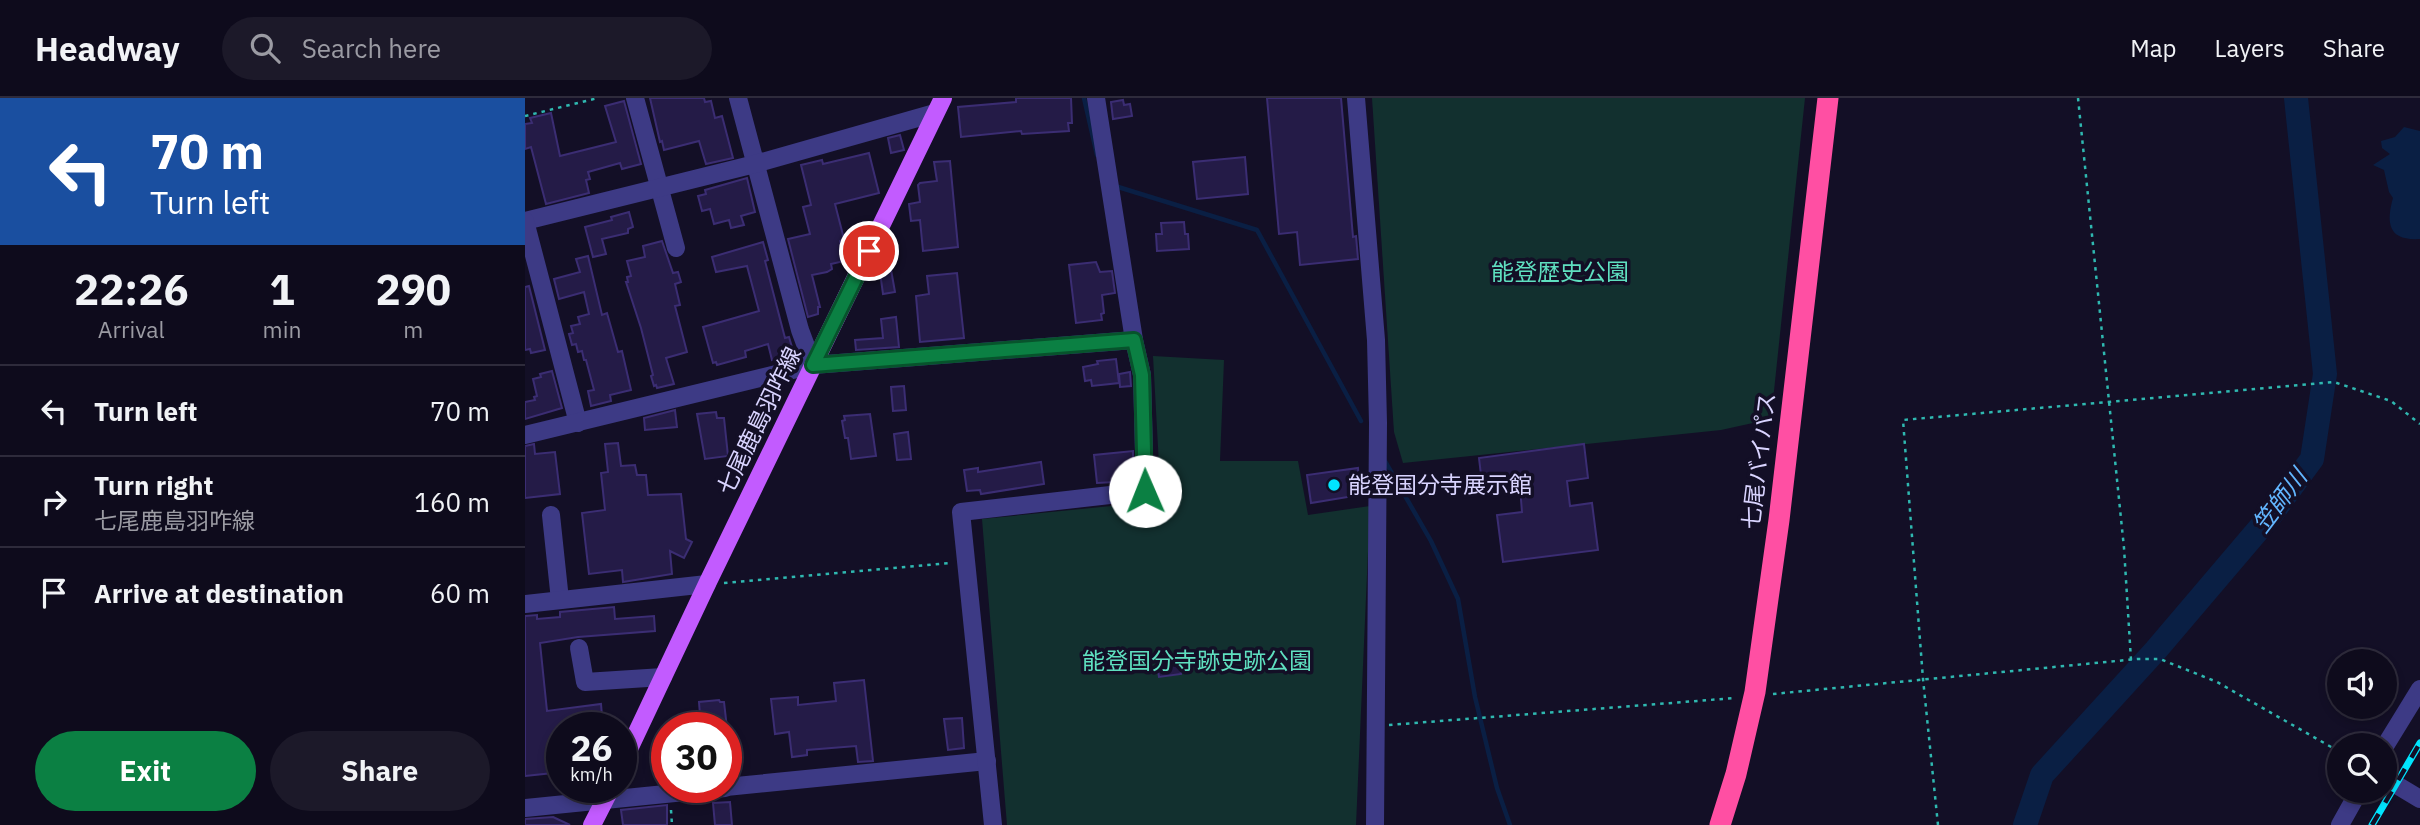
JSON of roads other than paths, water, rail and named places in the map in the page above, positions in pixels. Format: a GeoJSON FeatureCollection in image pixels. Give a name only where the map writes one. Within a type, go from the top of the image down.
{"type":"FeatureCollection","features":[{"type":"Feature","properties":{"kind":"highway","name":"七尾バイパス"},"geometry":{"type":"LineString","coordinates":[[1720,825],[1755,696],[1781,507],[1828,98]]}},
{"type":"Feature","properties":{"kind":"main road","name":"七尾鹿島羽咋線"},"geometry":{"type":"LineString","coordinates":[[637,732],[939,106]]}},
{"type":"Feature","properties":{"kind":"main road"},"geometry":{"type":"LineString","coordinates":[[592,825],[603,803]]}},
{"type":"Feature","properties":{"kind":"street"},"geometry":{"type":"LineString","coordinates":[[635,98],[676,248]]}},
{"type":"Feature","properties":{"kind":"street"},"geometry":{"type":"LineString","coordinates":[[739,98],[800,330],[813,365]]}},
{"type":"Feature","properties":{"kind":"street"},"geometry":{"type":"LineString","coordinates":[[993,825],[961,512],[1145,491],[1142,375],[1134,340],[1096,98]]}},
{"type":"Feature","properties":{"kind":"street"},"geometry":{"type":"LineString","coordinates":[[1356,98],[1376,340],[1375,825]]}},
{"type":"Feature","properties":{"kind":"street"},"geometry":{"type":"LineString","coordinates":[[577,423],[525,221],[755,164],[939,106]]}},
{"type":"Feature","properties":{"kind":"street"},"geometry":{"type":"LineString","coordinates":[[525,435],[813,365],[1134,340]]}},
{"type":"Feature","properties":{"kind":"street"},"geometry":{"type":"LineString","coordinates":[[551,515],[560,600]]}},
{"type":"Feature","properties":{"kind":"street"},"geometry":{"type":"LineString","coordinates":[[525,604],[707,584]]}},
{"type":"Feature","properties":{"kind":"street"},"geometry":{"type":"LineString","coordinates":[[579,648],[585,682],[663,677]]}},
{"type":"Feature","properties":{"kind":"street"},"geometry":{"type":"LineString","coordinates":[[2393,733],[2420,688]]}},
{"type":"Feature","properties":{"kind":"street"},"geometry":{"type":"LineString","coordinates":[[742,785],[987,761]]}},
{"type":"Feature","properties":{"kind":"street"},"geometry":{"type":"LineString","coordinates":[[2397,785],[2420,799]]}},
{"type":"Feature","properties":{"kind":"street"},"geometry":{"type":"LineString","coordinates":[[525,808],[555,803]]}},
{"type":"Feature","properties":{"kind":"street"},"geometry":{"type":"LineString","coordinates":[[2340,825],[2352,803]]}},
{"type":"Feature","properties":{"kind":"water"},"geometry":{"type":"Polygon","coordinates":[[[2404,127],[2420,131],[2420,239],[2401,237],[2392,229],[2390,215],[2393,198],[2384,170],[2373,165],[2390,154],[2382,148],[2381,141],[2395,137],[2404,127]]]}},
{"type":"Feature","properties":{"kind":"waterway"},"geometry":{"type":"LineString","coordinates":[[1084,98],[1097,155]]}},
{"type":"Feature","properties":{"kind":"waterway","name":"笠師川"},"geometry":{"type":"LineString","coordinates":[[2025,825],[2042,775],[2156,650],[2270,516],[2312,459],[2325,374],[2296,98]]}},
{"type":"Feature","properties":{"kind":"waterway"},"geometry":{"type":"LineString","coordinates":[[1115,186],[1257,230],[1361,421]]}},
{"type":"Feature","properties":{"kind":"waterway"},"geometry":{"type":"LineString","coordinates":[[1385,461],[1431,541],[1458,599],[1475,697],[1497,788],[1510,825]]}},
{"type":"Feature","properties":{"kind":"railway"},"geometry":{"type":"LineString","coordinates":[[2372,825],[2420,743]]}},
{"type":"Feature","properties":{"kind":"place","name":"能登国分寺展示館"},"geometry":{"type":"Point","coordinates":[1334,485]}},
{"type":"Feature","properties":{"kind":"park label","name":"能登歴史公園"},"geometry":{"type":"Point","coordinates":[1560,272]}},
{"type":"Feature","properties":{"kind":"park label","name":"能登国分寺跡史跡公園"},"geometry":{"type":"Point","coordinates":[1197,661]}}]}
